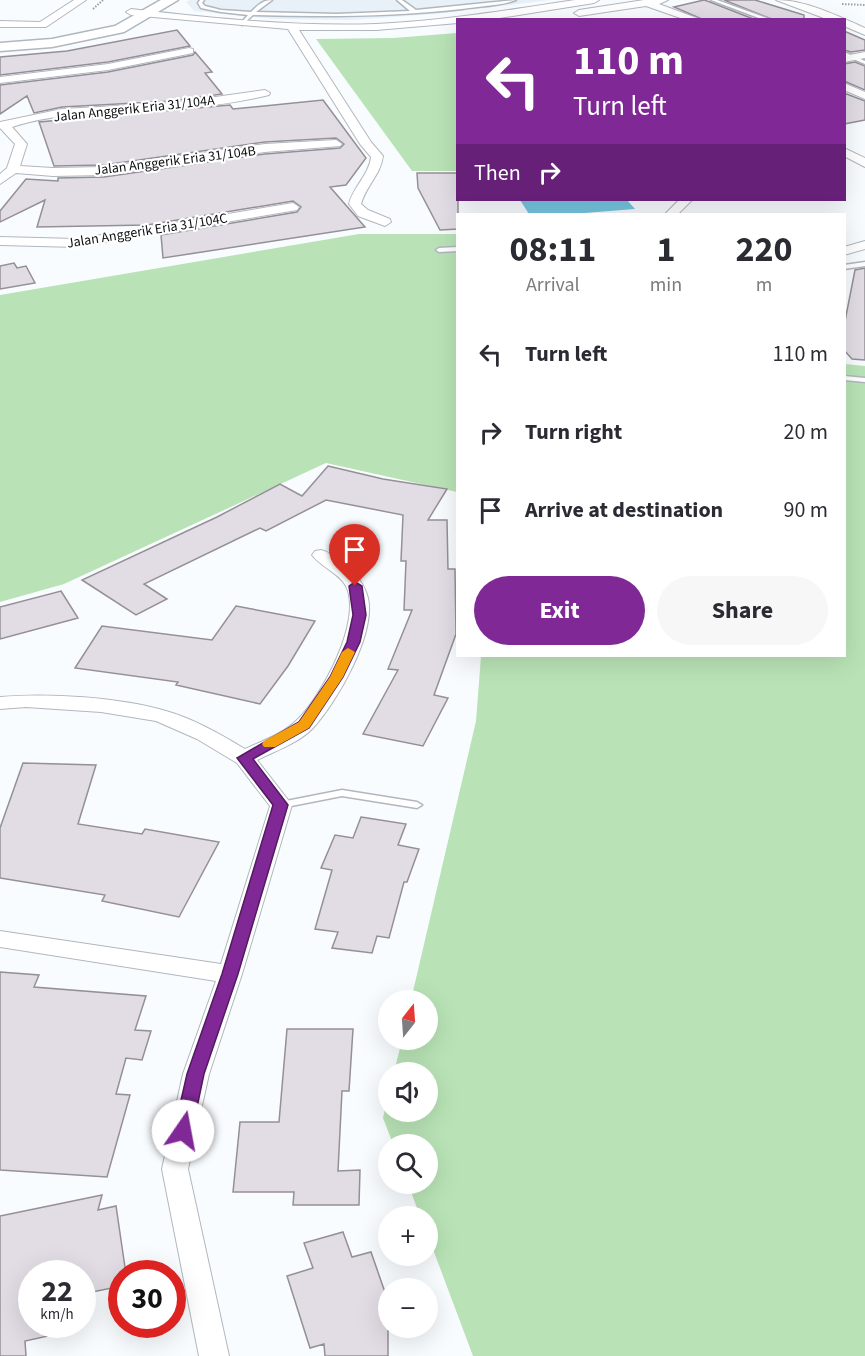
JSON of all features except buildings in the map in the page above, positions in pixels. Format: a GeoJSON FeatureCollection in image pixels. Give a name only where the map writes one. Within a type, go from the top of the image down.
{"type":"FeatureCollection","features":[{"type":"Feature","properties":{"kind":"main road"},"geometry":{"type":"LineString","coordinates":[[0,41],[50,38],[103,27],[151,0]]}},
{"type":"Feature","properties":{"kind":"main road"},"geometry":{"type":"LineString","coordinates":[[0,47],[85,38],[119,29],[171,0]]}},
{"type":"Feature","properties":{"kind":"street"},"geometry":{"type":"LineString","coordinates":[[0,24],[33,27],[42,25],[81,0]]}},
{"type":"Feature","properties":{"kind":"street"},"geometry":{"type":"LineString","coordinates":[[495,18],[594,0]]}},
{"type":"Feature","properties":{"kind":"street"},"geometry":{"type":"LineString","coordinates":[[559,17],[663,0]]}},
{"type":"Feature","properties":{"kind":"street"},"geometry":{"type":"LineString","coordinates":[[781,0],[834,18]]}},
{"type":"Feature","properties":{"kind":"street"},"geometry":{"type":"LineString","coordinates":[[645,3],[691,18]]}},
{"type":"Feature","properties":{"kind":"street"},"geometry":{"type":"LineString","coordinates":[[131,12],[292,27],[380,27],[456,20]]}},
{"type":"Feature","properties":{"kind":"street"},"geometry":{"type":"LineString","coordinates":[[846,23],[865,32]]}},
{"type":"Feature","properties":{"kind":"street"},"geometry":{"type":"LineString","coordinates":[[292,27],[366,144],[377,156],[377,166],[360,187],[355,204],[363,213],[385,222]]}},
{"type":"Feature","properties":{"kind":"street"},"geometry":{"type":"LineString","coordinates":[[0,80],[108,67],[189,51]]}},
{"type":"Feature","properties":{"kind":"street"},"geometry":{"type":"LineString","coordinates":[[848,56],[865,55]]}},
{"type":"Feature","properties":{"kind":"street"},"geometry":{"type":"LineString","coordinates":[[846,87],[865,96]]}},
{"type":"Feature","properties":{"kind":"street","name":"Jalan Anggerik Eria 31/104A"},"geometry":{"type":"LineString","coordinates":[[3,125],[67,113],[161,107],[265,93]]}},
{"type":"Feature","properties":{"kind":"street"},"geometry":{"type":"LineString","coordinates":[[0,180],[13,169],[21,144],[3,125]]}},
{"type":"Feature","properties":{"kind":"street","name":"Jalan Anggerik Eria 31/104B"},"geometry":{"type":"LineString","coordinates":[[13,169],[53,172],[104,171],[265,148],[336,144]]}},
{"type":"Feature","properties":{"kind":"street"},"geometry":{"type":"LineString","coordinates":[[846,152],[865,163]]}},
{"type":"Feature","properties":{"kind":"street"},"geometry":{"type":"LineString","coordinates":[[671,213],[683,201]]}},
{"type":"Feature","properties":{"kind":"street","name":"Jalan Anggerik Eria 31/104C"},"geometry":{"type":"LineString","coordinates":[[0,241],[77,243],[293,207]]}},
{"type":"Feature","properties":{"kind":"street"},"geometry":{"type":"LineString","coordinates":[[846,251],[865,245]]}},
{"type":"Feature","properties":{"kind":"street"},"geometry":{"type":"LineString","coordinates":[[244,758],[304,725],[336,677],[353,642],[360,615],[355,586],[321,555]]}},
{"type":"Feature","properties":{"kind":"street"},"geometry":{"type":"LineString","coordinates":[[0,703],[26,701],[101,706],[161,716],[204,734],[244,758],[280,805],[230,974],[196,1074],[175,1169],[214,1356]]}},
{"type":"Feature","properties":{"kind":"street"},"geometry":{"type":"LineString","coordinates":[[0,939],[230,974]]}},
{"type":"Feature","properties":{"kind":"lane"},"geometry":{"type":"LineString","coordinates":[[202,0],[200,3],[203,7],[210,9],[252,13],[339,15],[415,12],[514,0]]}},
{"type":"Feature","properties":{"kind":"lane"},"geometry":{"type":"LineString","coordinates":[[242,24],[252,13],[270,0]]}},
{"type":"Feature","properties":{"kind":"lane"},"geometry":{"type":"LineString","coordinates":[[399,0],[415,12]]}},
{"type":"Feature","properties":{"kind":"lane"},"geometry":{"type":"LineString","coordinates":[[469,0],[476,5]]}},
{"type":"Feature","properties":{"kind":"lane"},"geometry":{"type":"LineString","coordinates":[[713,0],[764,18]]}},
{"type":"Feature","properties":{"kind":"lane"},"geometry":{"type":"LineString","coordinates":[[848,56],[865,63]]}},
{"type":"Feature","properties":{"kind":"lane"},"geometry":{"type":"LineString","coordinates":[[439,250],[456,249]]}},
{"type":"Feature","properties":{"kind":"lane"},"geometry":{"type":"LineString","coordinates":[[846,267],[865,264]]}},
{"type":"Feature","properties":{"kind":"lane"},"geometry":{"type":"LineString","coordinates":[[846,378],[865,380]]}},
{"type":"Feature","properties":{"kind":"lane"},"geometry":{"type":"LineString","coordinates":[[280,805],[342,793],[417,805]]}},
{"type":"Feature","properties":{"kind":"shaded area"},"geometry":{"type":"Polygon","coordinates":[[[190,0],[550,0],[436,14],[351,20],[273,19],[194,11],[186,2],[190,0]]]}},
{"type":"Feature","properties":{"kind":"green space"},"geometry":{"type":"Polygon","coordinates":[[[456,33],[456,171],[412,171],[316,39],[393,38],[456,33]]]}},
{"type":"Feature","properties":{"kind":"green space"},"geometry":{"type":"Polygon","coordinates":[[[359,234],[456,234],[456,492],[326,463],[64,584],[0,602],[0,295],[359,234]]]}},
{"type":"Feature","properties":{"kind":"green space"},"geometry":{"type":"Polygon","coordinates":[[[846,364],[865,366],[865,1356],[473,1356],[438,1263],[438,1206],[416,1206],[412,1194],[438,1194],[438,1134],[389,1134],[385,1122],[438,1122],[438,1062],[396,1062],[400,1050],[438,1050],[438,990],[413,990],[476,721],[481,657],[846,657],[846,364]]]}},
{"type":"Feature","properties":{"kind":"water"},"geometry":{"type":"Polygon","coordinates":[[[521,201],[628,201],[635,209],[585,213],[528,213],[521,201]]]}},
{"type":"Feature","properties":{"kind":"slow traffic"},"geometry":{"type":"LineString","coordinates":[[270,744],[304,725],[336,677],[348,652]]}},
{"type":"Feature","properties":{"kind":"route"},"geometry":{"type":"LineString","coordinates":[[183,1131],[196,1074],[230,974],[280,805],[244,758],[304,725],[336,677],[353,642],[360,615],[355,586]]}}]}
